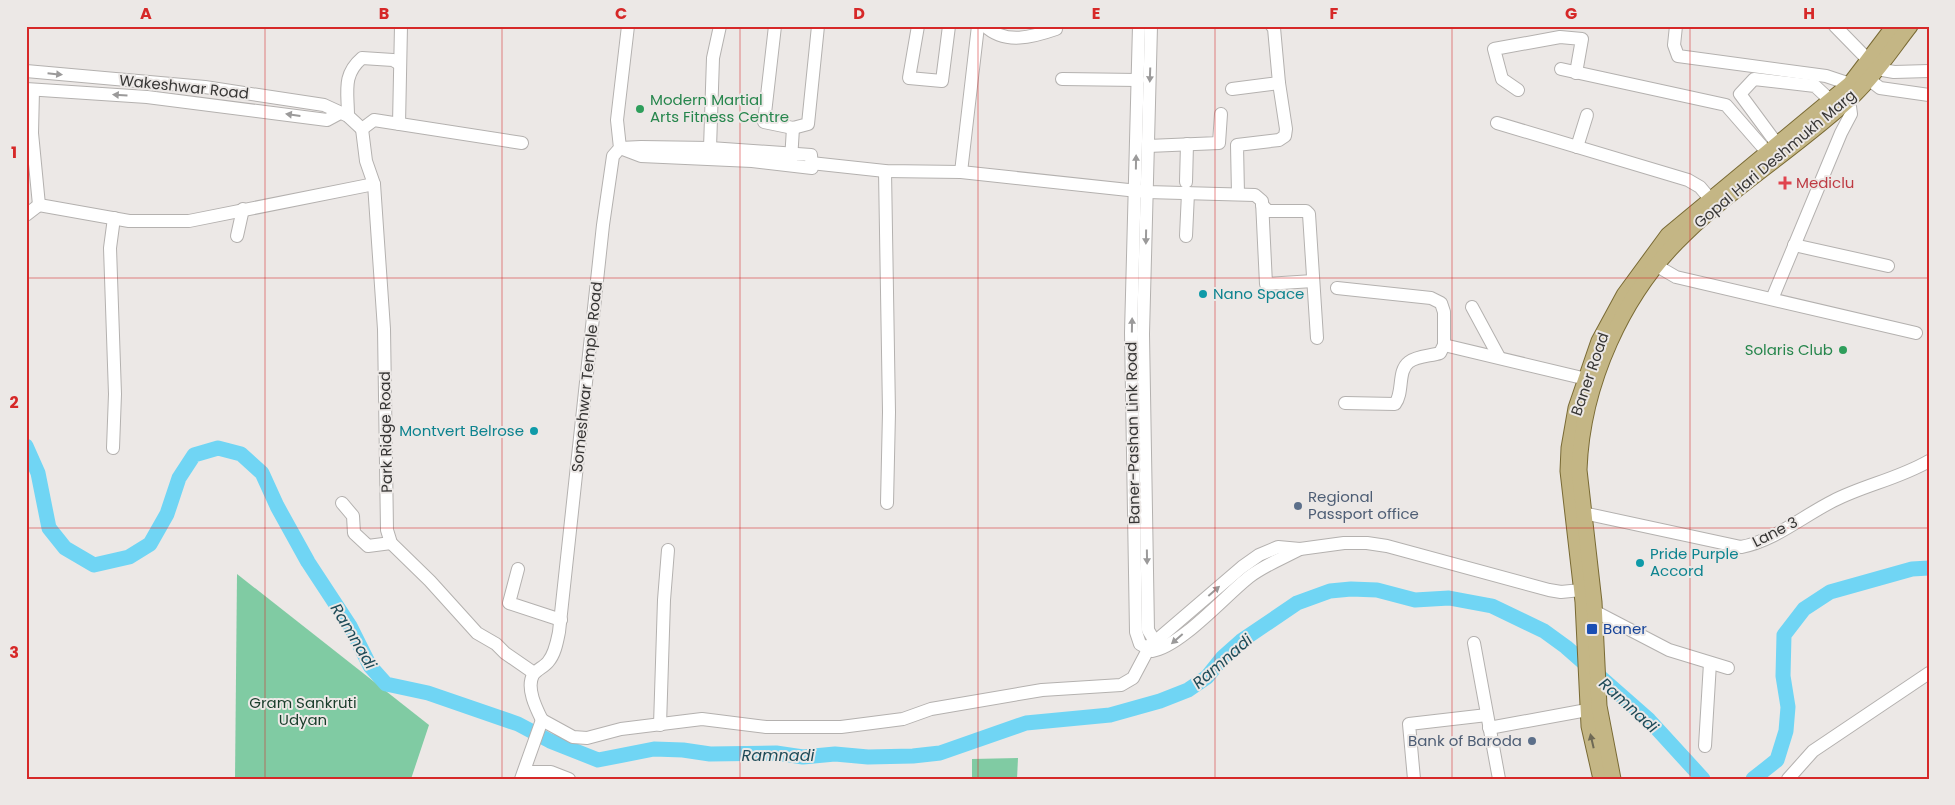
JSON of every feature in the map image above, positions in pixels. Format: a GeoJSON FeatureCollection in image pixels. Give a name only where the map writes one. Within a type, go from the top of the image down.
{"type":"FeatureCollection","features":[{"type":"Feature","properties":{"kind":"main road","name":"Gopal Hari Deshmukh Marg"},"geometry":{"type":"LineString","coordinates":[[1711,200],[1830,100],[1861,80],[1894,26]]}},
{"type":"Feature","properties":{"kind":"main road","name":"Gopal Hari Deshmukh Marg"},"geometry":{"type":"LineString","coordinates":[[1657,266],[1687,232],[1861,80],[1910,26]]}},
{"type":"Feature","properties":{"kind":"main road","name":"Baner Road"},"geometry":{"type":"LineString","coordinates":[[1589,648],[1568,470],[1572,430],[1591,379],[1608,320],[1648,259],[1679,224],[1711,200]]}},
{"type":"Feature","properties":{"kind":"main road","name":"Baner Road"},"geometry":{"type":"LineString","coordinates":[[1589,648],[1594,611],[1579,470],[1580,449],[1591,379],[1626,312],[1657,266]]}},
{"type":"Feature","properties":{"kind":"main road"},"geometry":{"type":"LineString","coordinates":[[1589,648],[1591,706],[1601,779]]}},
{"type":"Feature","properties":{"kind":"main road"},"geometry":{"type":"LineString","coordinates":[[1591,706],[1613,779]]}},
{"type":"Feature","properties":{"kind":"street"},"geometry":{"type":"LineString","coordinates":[[399,124],[400,69],[398,63],[401,26]]}},
{"type":"Feature","properties":{"kind":"street","name":"Someshwar Temple Road"},"geometry":{"type":"LineString","coordinates":[[534,673],[548,662],[553,654],[561,620],[603,225],[613,156],[620,148],[617,120],[628,26]]}},
{"type":"Feature","properties":{"kind":"street"},"geometry":{"type":"LineString","coordinates":[[710,148],[713,58],[720,26]]}},
{"type":"Feature","properties":{"kind":"street"},"geometry":{"type":"LineString","coordinates":[[775,26],[764,122],[793,128],[808,124],[818,26]]}},
{"type":"Feature","properties":{"kind":"street"},"geometry":{"type":"LineString","coordinates":[[918,26],[909,78],[942,81],[949,26]]}},
{"type":"Feature","properties":{"kind":"street"},"geometry":{"type":"LineString","coordinates":[[961,172],[978,26]]}},
{"type":"Feature","properties":{"kind":"street"},"geometry":{"type":"LineString","coordinates":[[985,26],[994,34],[1023,38],[1056,29],[1056,26]]}},
{"type":"Feature","properties":{"kind":"street","name":"Baner-Pashan Link Road"},"geometry":{"type":"LineString","coordinates":[[1139,26],[1138,80],[1141,192]]}},
{"type":"Feature","properties":{"kind":"street","name":"Baner-Pashan Link Road"},"geometry":{"type":"LineString","coordinates":[[1151,26],[1148,146],[1141,192],[1131,333],[1136,632],[1140,644],[1151,645]]}},
{"type":"Feature","properties":{"kind":"street"},"geometry":{"type":"LineString","coordinates":[[1238,194],[1237,145],[1279,140],[1285,136],[1286,129],[1279,83],[1274,28],[1272,26]]}},
{"type":"Feature","properties":{"kind":"street"},"geometry":{"type":"LineString","coordinates":[[1676,26],[1674,45],[1678,56],[1861,80],[1880,88],[1929,95]]}},
{"type":"Feature","properties":{"kind":"street"},"geometry":{"type":"LineString","coordinates":[[1772,299],[1840,133],[1851,114],[1861,80],[1835,26]]}},
{"type":"Feature","properties":{"kind":"street"},"geometry":{"type":"LineString","coordinates":[[1518,90],[1502,79],[1494,49],[1560,37],[1582,38],[1576,73]]}},
{"type":"Feature","properties":{"kind":"street"},"geometry":{"type":"LineString","coordinates":[[344,114],[348,75],[352,66],[362,58],[393,60],[398,63]]}},
{"type":"Feature","properties":{"kind":"street"},"geometry":{"type":"LineString","coordinates":[[1561,69],[1726,104],[1772,148]]}},
{"type":"Feature","properties":{"kind":"street","name":"Wakeshwar Road"},"geometry":{"type":"LineString","coordinates":[[26,71],[223,89],[326,105],[344,114],[362,129]]}},
{"type":"Feature","properties":{"kind":"street"},"geometry":{"type":"LineString","coordinates":[[1861,80],[1894,72],[1929,71]]}},
{"type":"Feature","properties":{"kind":"street"},"geometry":{"type":"LineString","coordinates":[[1062,79],[1138,80]]}},
{"type":"Feature","properties":{"kind":"street"},"geometry":{"type":"LineString","coordinates":[[1772,148],[1740,94],[1754,79],[1815,86],[1830,100]]}},
{"type":"Feature","properties":{"kind":"street"},"geometry":{"type":"LineString","coordinates":[[1232,89],[1279,83]]}},
{"type":"Feature","properties":{"kind":"street"},"geometry":{"type":"LineString","coordinates":[[30,89],[33,151],[39,204]]}},
{"type":"Feature","properties":{"kind":"street","name":"Wakeshwar Road"},"geometry":{"type":"LineString","coordinates":[[30,89],[148,97],[326,120],[344,114]]}},
{"type":"Feature","properties":{"kind":"street"},"geometry":{"type":"LineString","coordinates":[[221,106],[223,89]]}},
{"type":"Feature","properties":{"kind":"street"},"geometry":{"type":"LineString","coordinates":[[1148,146],[1219,143],[1221,114]]}},
{"type":"Feature","properties":{"kind":"street"},"geometry":{"type":"LineString","coordinates":[[1577,147],[1587,115]]}},
{"type":"Feature","properties":{"kind":"street"},"geometry":{"type":"LineString","coordinates":[[362,129],[374,120],[522,143]]}},
{"type":"Feature","properties":{"kind":"street"},"geometry":{"type":"LineString","coordinates":[[1498,123],[1688,180],[1700,187],[1711,200]]}},
{"type":"Feature","properties":{"kind":"street"},"geometry":{"type":"LineString","coordinates":[[791,160],[793,128]]}},
{"type":"Feature","properties":{"kind":"street","name":"Park Ridge Road"},"geometry":{"type":"LineString","coordinates":[[362,129],[366,161],[374,184],[384,329],[387,530],[391,543]]}},
{"type":"Feature","properties":{"kind":"street"},"geometry":{"type":"LineString","coordinates":[[1186,236],[1187,144]]}},
{"type":"Feature","properties":{"kind":"street"},"geometry":{"type":"LineString","coordinates":[[620,148],[710,148],[791,160],[812,168],[811,163],[885,171],[961,172],[1141,192],[1187,188],[1260,197],[1266,284],[1313,280]]}},
{"type":"Feature","properties":{"kind":"street"},"geometry":{"type":"LineString","coordinates":[[620,148],[641,156],[752,161],[791,160]]}},
{"type":"Feature","properties":{"kind":"street"},"geometry":{"type":"LineString","coordinates":[[885,171],[889,412],[887,504]]}},
{"type":"Feature","properties":{"kind":"street"},"geometry":{"type":"LineString","coordinates":[[39,204],[129,221],[189,220],[374,184]]}},
{"type":"Feature","properties":{"kind":"street"},"geometry":{"type":"LineString","coordinates":[[26,215],[39,204]]}},
{"type":"Feature","properties":{"kind":"street"},"geometry":{"type":"LineString","coordinates":[[1262,205],[1268,211],[1308,212],[1317,338]]}},
{"type":"Feature","properties":{"kind":"street"},"geometry":{"type":"LineString","coordinates":[[237,236],[243,209]]}},
{"type":"Feature","properties":{"kind":"street"},"geometry":{"type":"LineString","coordinates":[[114,218],[110,248],[115,360],[114,448]]}},
{"type":"Feature","properties":{"kind":"street"},"geometry":{"type":"LineString","coordinates":[[1794,245],[1888,266]]}},
{"type":"Feature","properties":{"kind":"street"},"geometry":{"type":"LineString","coordinates":[[1657,266],[1676,277],[1916,333]]}},
{"type":"Feature","properties":{"kind":"street"},"geometry":{"type":"LineString","coordinates":[[1337,288],[1431,298],[1441,303],[1444,312],[1444,345],[1440,353],[1410,361],[1404,367],[1401,390],[1395,404],[1345,403]]}},
{"type":"Feature","properties":{"kind":"street"},"geometry":{"type":"LineString","coordinates":[[1472,307],[1499,356]]}},
{"type":"Feature","properties":{"kind":"street"},"geometry":{"type":"LineString","coordinates":[[1444,345],[1499,356],[1591,379]]}},
{"type":"Feature","properties":{"kind":"street","name":"Lane 3"},"geometry":{"type":"LineString","coordinates":[[1583,513],[1741,547],[1758,542],[1834,500],[1904,474],[1929,461]]}},
{"type":"Feature","properties":{"kind":"street"},"geometry":{"type":"LineString","coordinates":[[342,503],[353,516],[354,533],[368,546],[391,543],[430,581],[477,634],[496,644],[534,673],[531,684],[532,693],[542,720],[524,773],[551,772],[568,779]]}},
{"type":"Feature","properties":{"kind":"street"},"geometry":{"type":"LineString","coordinates":[[542,720],[573,737],[586,738],[621,729],[702,719],[766,727],[842,727],[903,720],[931,709],[1033,691],[1121,685],[1133,678],[1151,645],[1258,555],[1278,547],[1300,549],[1367,543],[1387,546],[1549,590],[1561,592],[1581,590]]}},
{"type":"Feature","properties":{"kind":"street"},"geometry":{"type":"LineString","coordinates":[[660,725],[664,600],[668,550]]}},
{"type":"Feature","properties":{"kind":"street"},"geometry":{"type":"LineString","coordinates":[[518,570],[509,603],[561,620]]}},
{"type":"Feature","properties":{"kind":"street"},"geometry":{"type":"LineString","coordinates":[[1594,611],[1669,650],[1728,668]]}},
{"type":"Feature","properties":{"kind":"street"},"geometry":{"type":"LineString","coordinates":[[1474,643],[1499,779]]}},
{"type":"Feature","properties":{"kind":"street"},"geometry":{"type":"LineString","coordinates":[[1705,746],[1710,663]]}},
{"type":"Feature","properties":{"kind":"street"},"geometry":{"type":"LineString","coordinates":[[1788,779],[1813,751],[1929,673]]}},
{"type":"Feature","properties":{"kind":"street"},"geometry":{"type":"LineString","coordinates":[[1414,779],[1409,724],[1488,721],[1591,706]]}},
{"type":"Feature","properties":{"kind":"green space","name":"Gram Sankruti Udyan"},"geometry":{"type":"Polygon","coordinates":[[[237,574],[429,725],[411,779],[235,779],[237,574]]]}},
{"type":"Feature","properties":{"kind":"green space"},"geometry":{"type":"Polygon","coordinates":[[[1018,758],[1017,779],[972,779],[972,759],[1018,758]]]}},
{"type":"Feature","properties":{"kind":"waterway","name":"Ramnadi"},"geometry":{"type":"LineString","coordinates":[[26,446],[38,473],[49,528],[65,548],[94,565],[129,557],[150,544],[167,514],[179,478],[194,455],[218,448],[241,454],[262,473],[277,506],[308,562],[350,626],[370,666],[386,684],[428,693],[518,724],[550,741],[598,760],[654,749],[683,750],[710,754],[776,753],[803,757],[835,754],[868,757],[913,756],[940,753],[1026,723],[1110,715],[1160,701],[1188,690],[1207,677],[1223,657],[1241,641],[1297,603],[1330,591],[1351,589],[1377,590],[1415,600],[1449,598],[1492,606],[1544,631],[1566,647],[1649,720],[1703,779]]}},
{"type":"Feature","properties":{"kind":"waterway","name":"Ramnadi"},"geometry":{"type":"LineString","coordinates":[[1753,779],[1777,760],[1786,731],[1788,707],[1783,676],[1784,635],[1804,609],[1830,592],[1912,569],[1929,568]]}},
{"type":"Feature","properties":{"kind":"place","name":"Modern Martial Arts Fitness Centre"},"geometry":{"type":"Point","coordinates":[640,109]}},
{"type":"Feature","properties":{"kind":"place","name":"Mediclu"},"geometry":{"type":"Point","coordinates":[1785,183]}},
{"type":"Feature","properties":{"kind":"place","name":"Nano Space"},"geometry":{"type":"Point","coordinates":[1203,294]}},
{"type":"Feature","properties":{"kind":"place","name":"Solaris Club"},"geometry":{"type":"Point","coordinates":[1843,350]}},
{"type":"Feature","properties":{"kind":"place","name":"Montvert Belrose"},"geometry":{"type":"Point","coordinates":[534,431]}},
{"type":"Feature","properties":{"kind":"place","name":"Regional Passport office"},"geometry":{"type":"Point","coordinates":[1298,506]}},
{"type":"Feature","properties":{"kind":"place","name":"Pride Purple Accord"},"geometry":{"type":"Point","coordinates":[1640,563]}},
{"type":"Feature","properties":{"kind":"place","name":"Baner"},"geometry":{"type":"Point","coordinates":[1592,629]}},
{"type":"Feature","properties":{"kind":"place","name":"Bank of Baroda"},"geometry":{"type":"Point","coordinates":[1532,741]}}]}
